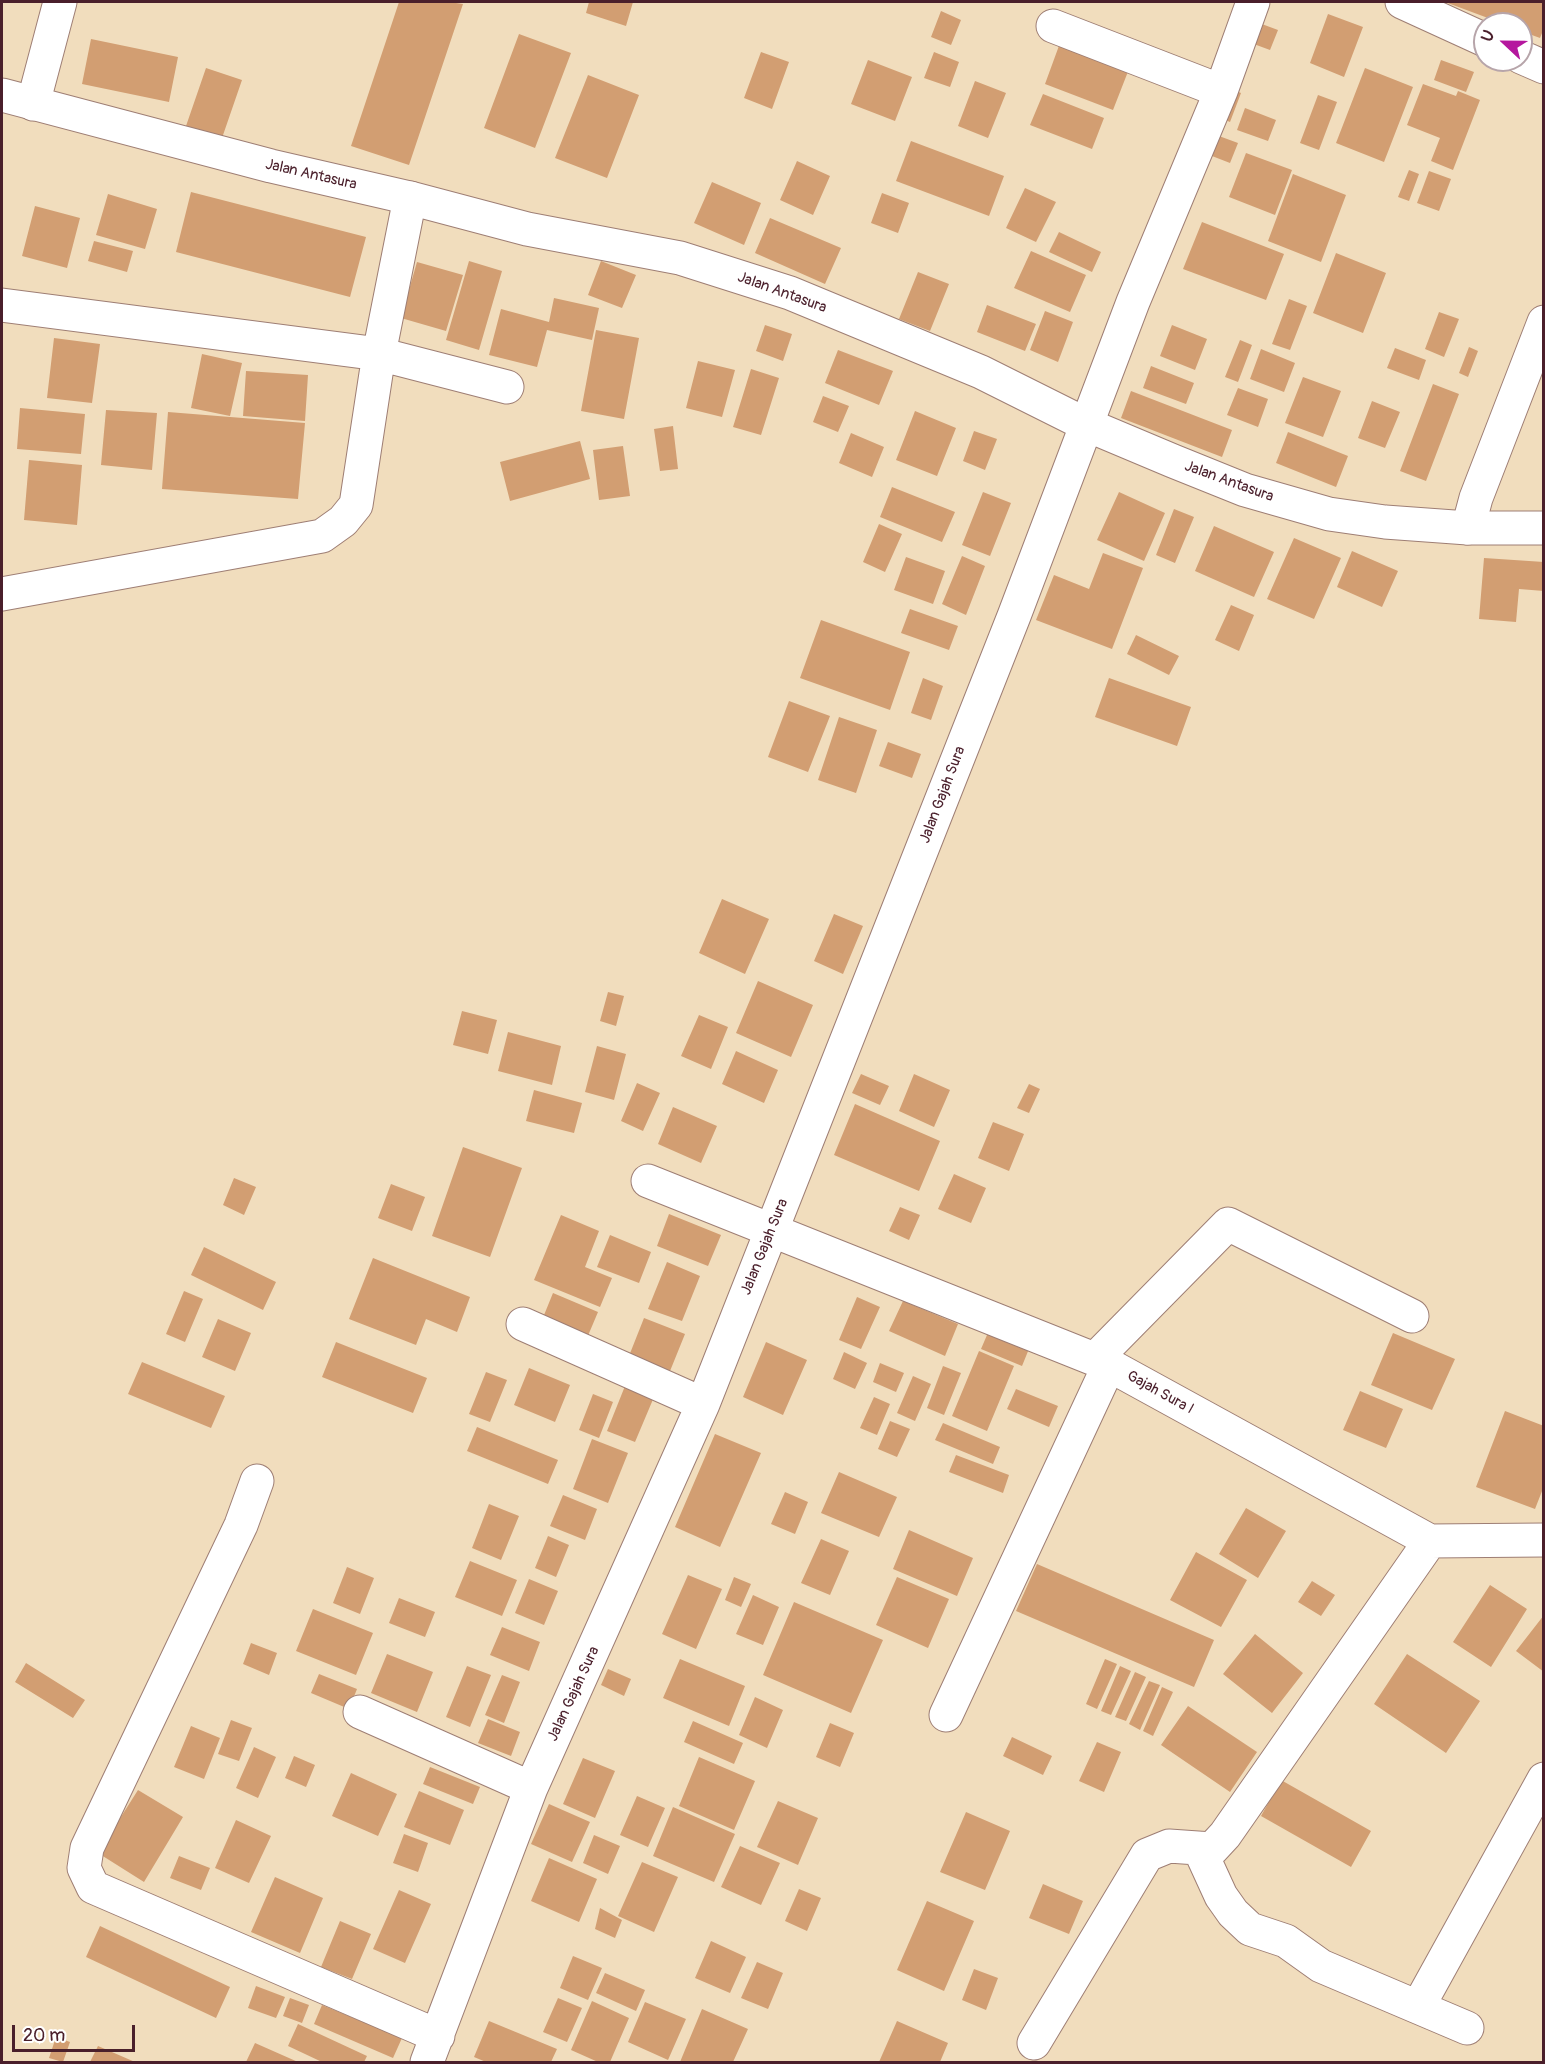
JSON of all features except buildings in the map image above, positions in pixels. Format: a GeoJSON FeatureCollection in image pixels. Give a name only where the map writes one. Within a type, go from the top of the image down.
{"type":"FeatureCollection","features":[{"type":"Feature","properties":{"kind":"street"},"geometry":{"type":"LineString","coordinates":[[33,104],[60,2]]}},
{"type":"Feature","properties":{"kind":"street","name":"Jalan Gajah Sura"},"geometry":{"type":"LineString","coordinates":[[432,2049],[531,1788],[703,1404],[772,1232],[1014,616],[1132,302],[1221,91],[1253,2]]}},
{"type":"Feature","properties":{"kind":"street"},"geometry":{"type":"LineString","coordinates":[[1402,2],[1473,35]]}},
{"type":"Feature","properties":{"kind":"street"},"geometry":{"type":"LineString","coordinates":[[1053,26],[1221,91]]}},
{"type":"Feature","properties":{"kind":"street","name":"Jalan Antasura"},"geometry":{"type":"LineString","coordinates":[[2,95],[271,166],[410,198],[527,229],[680,258],[790,293],[981,372],[1085,424],[1245,490],[1329,514],[1385,522],[1468,528],[1544,528]]}},
{"type":"Feature","properties":{"kind":"street"},"geometry":{"type":"LineString","coordinates":[[2,594],[322,536],[342,521],[356,505],[378,354],[410,198]]}},
{"type":"Feature","properties":{"kind":"street"},"geometry":{"type":"LineString","coordinates":[[2,305],[378,354],[507,387]]}},
{"type":"Feature","properties":{"kind":"street"},"geometry":{"type":"LineString","coordinates":[[1468,528],[1476,498],[1544,322]]}},
{"type":"Feature","properties":{"kind":"street","name":"Gajah Sura I"},"geometry":{"type":"LineString","coordinates":[[648,1181],[1102,1362],[1430,1541],[1544,1540]]}},
{"type":"Feature","properties":{"kind":"street"},"geometry":{"type":"LineString","coordinates":[[946,1715],[1102,1362],[1228,1224],[1412,1316]]}},
{"type":"Feature","properties":{"kind":"street"},"geometry":{"type":"LineString","coordinates":[[523,1324],[703,1404]]}},
{"type":"Feature","properties":{"kind":"street"},"geometry":{"type":"LineString","coordinates":[[257,1481],[241,1525],[87,1848],[84,1868],[93,1887],[432,2049]]}},
{"type":"Feature","properties":{"kind":"street"},"geometry":{"type":"LineString","coordinates":[[1035,2043],[1147,1854],[1169,1846],[1212,1849],[1225,1835],[1430,1541]]}},
{"type":"Feature","properties":{"kind":"street"},"geometry":{"type":"LineString","coordinates":[[360,1712],[531,1788]]}},
{"type":"Feature","properties":{"kind":"street"},"geometry":{"type":"LineString","coordinates":[[1418,2007],[1544,1779]]}},
{"type":"Feature","properties":{"kind":"street"},"geometry":{"type":"LineString","coordinates":[[1199,1848],[1221,1896],[1233,1913],[1250,1929],[1286,1941],[1321,1966],[1467,2028]]}}]}
